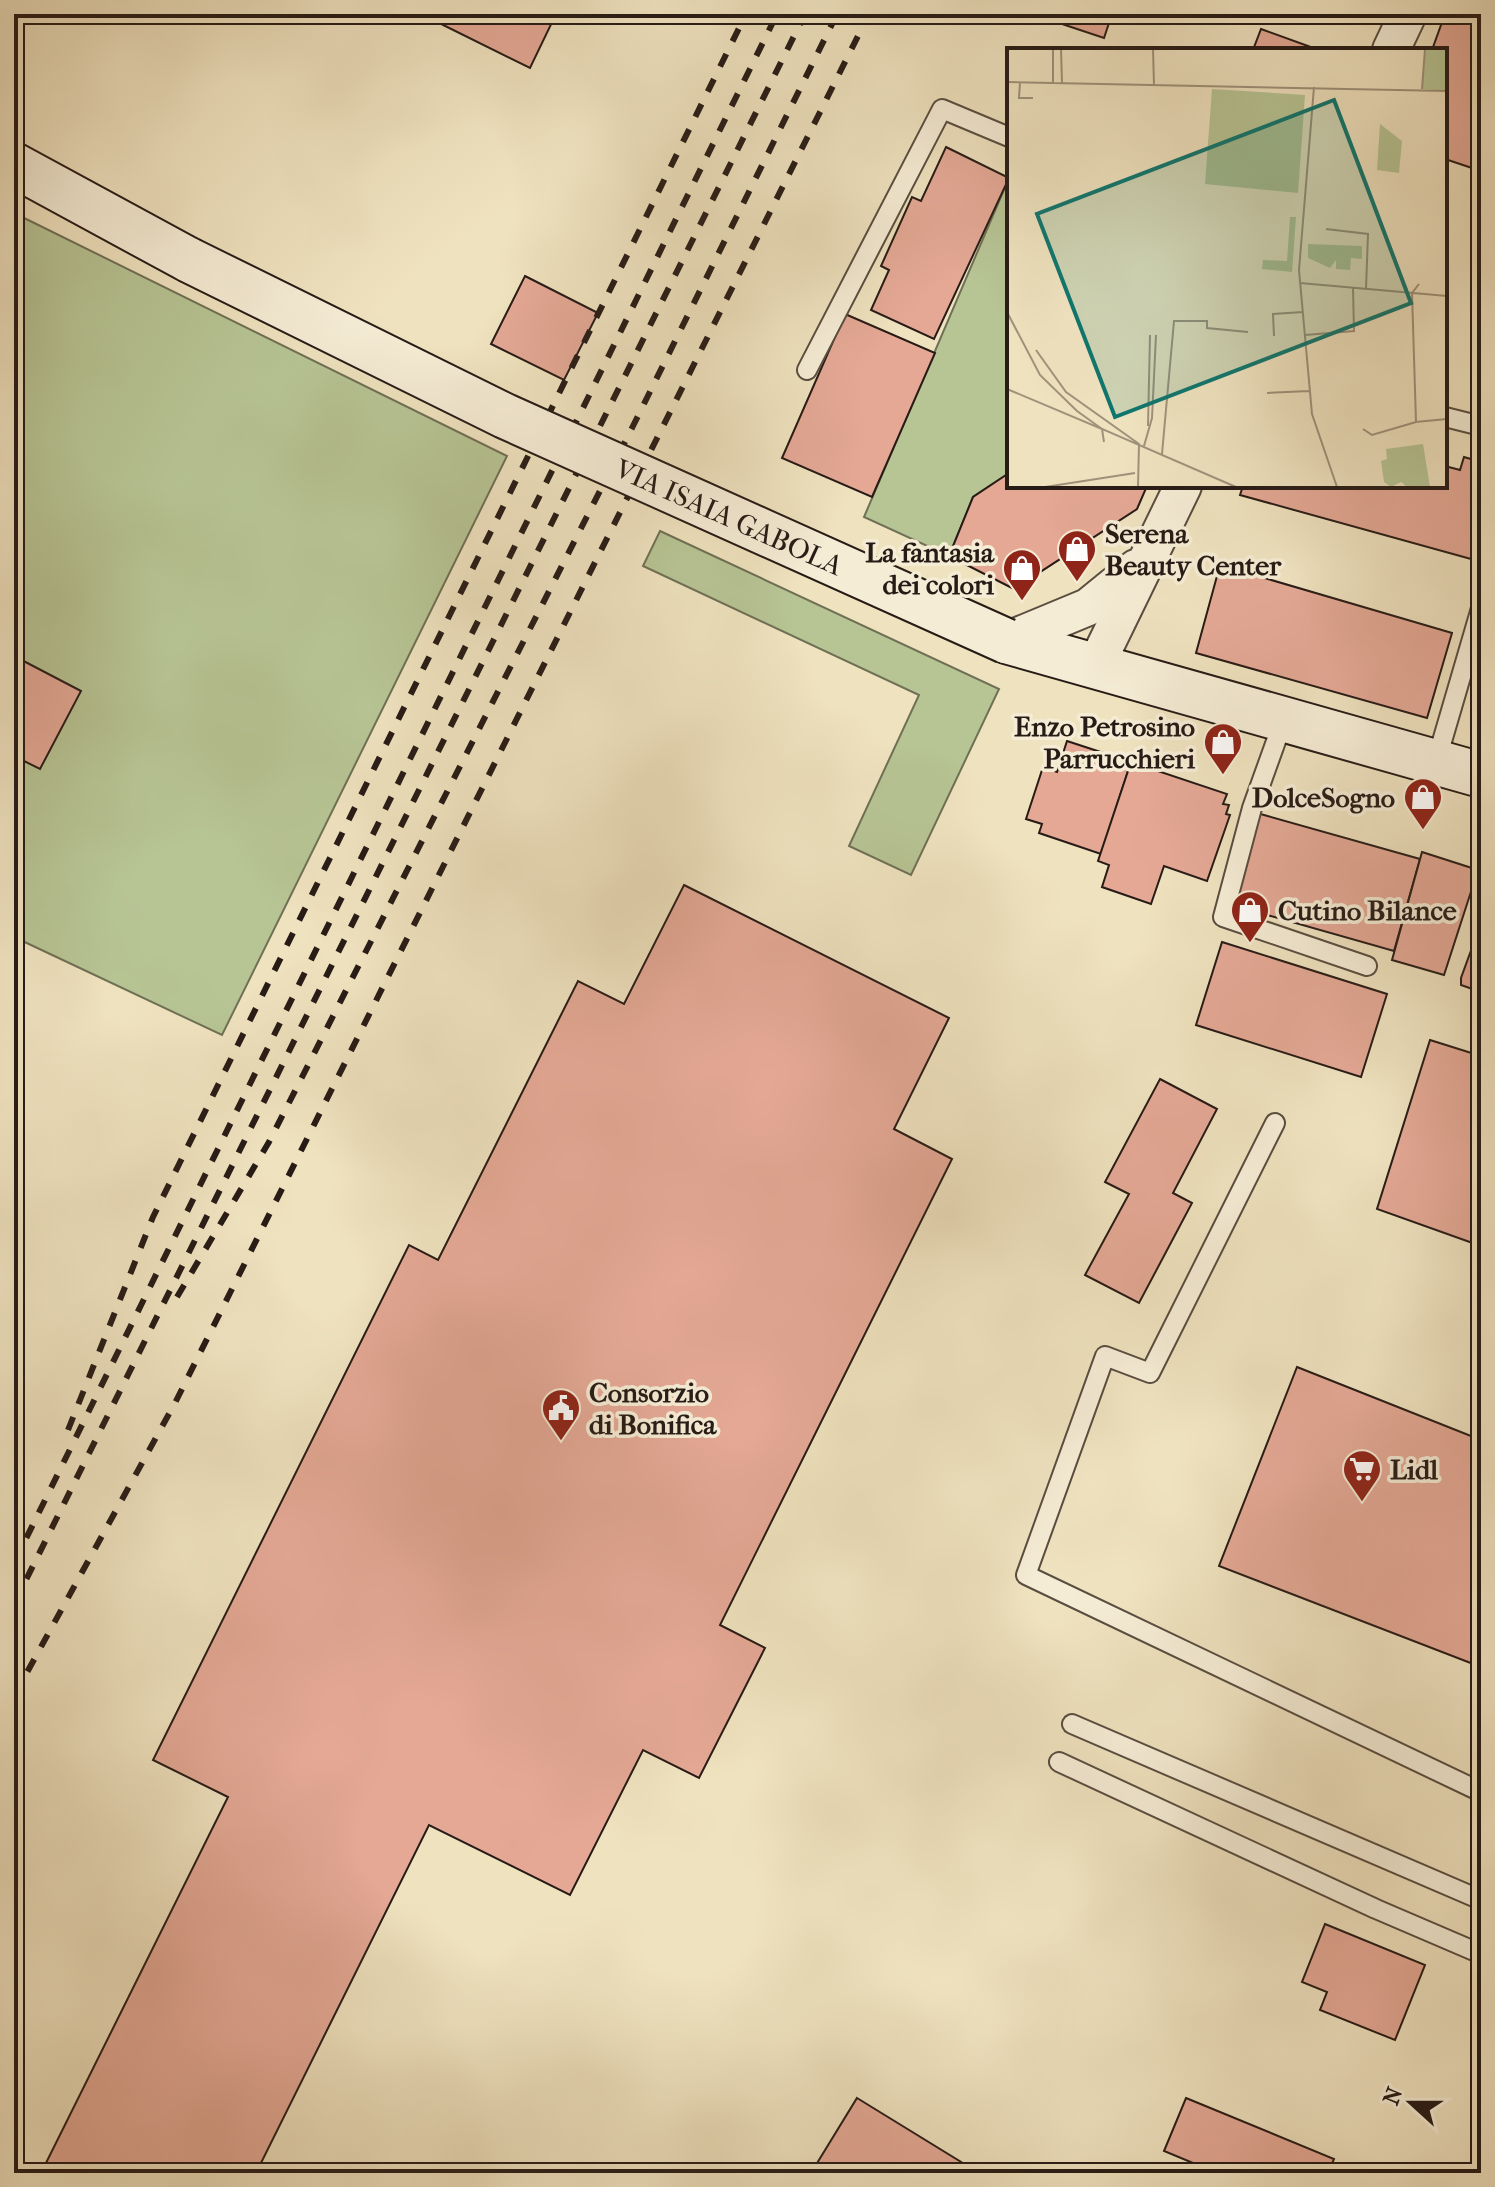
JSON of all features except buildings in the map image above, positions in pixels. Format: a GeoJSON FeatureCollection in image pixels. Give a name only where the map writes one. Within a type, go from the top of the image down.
{"type":"FeatureCollection","features":[{"type":"Feature","properties":{"kind":"street"},"geometry":{"type":"LineString","coordinates":[[1392,48],[1408,14]]}},
{"type":"Feature","properties":{"kind":"street","name":"VIA ISAIA GABOLA"},"geometry":{"type":"LineString","coordinates":[[14,165],[189,260],[505,416],[1006,641],[1284,719],[1467,765]]}},
{"type":"Feature","properties":{"kind":"street"},"geometry":{"type":"LineString","coordinates":[[1096,665],[1182,488]]}},
{"type":"Feature","properties":{"kind":"street"},"geometry":{"type":"LineString","coordinates":[[1006,641],[1088,607],[1134,571],[1158,537]]}},
{"type":"Feature","properties":{"kind":"lane"},"geometry":{"type":"LineString","coordinates":[[807,370],[942,109],[1007,136]]}},
{"type":"Feature","properties":{"kind":"lane"},"geometry":{"type":"LineString","coordinates":[[1447,418],[1481,426]]}},
{"type":"Feature","properties":{"kind":"lane"},"geometry":{"type":"LineString","coordinates":[[1467,765],[1481,608]]}},
{"type":"Feature","properties":{"kind":"lane"},"geometry":{"type":"LineString","coordinates":[[1284,719],[1252,808],[1223,917],[1367,966]]}},
{"type":"Feature","properties":{"kind":"lane"},"geometry":{"type":"LineString","coordinates":[[1275,1123],[1150,1373],[1105,1356],[1026,1575],[1481,1792]]}},
{"type":"Feature","properties":{"kind":"lane"},"geometry":{"type":"LineString","coordinates":[[1072,1724],[1481,1900]]}},
{"type":"Feature","properties":{"kind":"lane"},"geometry":{"type":"LineString","coordinates":[[1059,1762],[1376,1909],[1481,1954]]}},
{"type":"Feature","properties":{"kind":"green space"},"geometry":{"type":"Polygon","coordinates":[[[1007,183],[1007,474],[973,497],[949,556],[864,517],[1007,183]]]}},
{"type":"Feature","properties":{"kind":"green space"},"geometry":{"type":"Polygon","coordinates":[[[14,213],[507,456],[222,1035],[14,937],[14,213]]]}},
{"type":"Feature","properties":{"kind":"green space"},"geometry":{"type":"Polygon","coordinates":[[[660,531],[999,689],[911,875],[849,846],[919,695],[643,566],[660,531]]]}},
{"type":"Feature","properties":{"kind":"railway"},"geometry":{"type":"LineString","coordinates":[[68,1430],[153,1217],[746,14]]}},
{"type":"Feature","properties":{"kind":"railway"},"geometry":{"type":"LineString","coordinates":[[14,1563],[777,14]]}},
{"type":"Feature","properties":{"kind":"railway"},"geometry":{"type":"LineString","coordinates":[[14,1604],[805,14]]}},
{"type":"Feature","properties":{"kind":"railway"},"geometry":{"type":"LineString","coordinates":[[177,1297],[269,1142],[633,426],[837,14]]}},
{"type":"Feature","properties":{"kind":"railway"},"geometry":{"type":"LineString","coordinates":[[14,1696],[175,1403],[869,14]]}},
{"type":"Feature","properties":{"kind":"place","name":"Serena Beauty Center"},"geometry":{"type":"Point","coordinates":[1077,583]}},
{"type":"Feature","properties":{"kind":"place","name":"La fantasia dei colori"},"geometry":{"type":"Point","coordinates":[1022,602]}},
{"type":"Feature","properties":{"kind":"place","name":"Enzo Petrosino Parrucchieri"},"geometry":{"type":"Point","coordinates":[1223,776]}},
{"type":"Feature","properties":{"kind":"place","name":"DolceSogno"},"geometry":{"type":"Point","coordinates":[1423,831]}},
{"type":"Feature","properties":{"kind":"place","name":"Cutino Bilance"},"geometry":{"type":"Point","coordinates":[1250,944]}},
{"type":"Feature","properties":{"kind":"place","name":"Consorzio di Bonifica"},"geometry":{"type":"Point","coordinates":[561,1442]}},
{"type":"Feature","properties":{"kind":"place","name":"Lidl"},"geometry":{"type":"Point","coordinates":[1362,1503]}}]}
